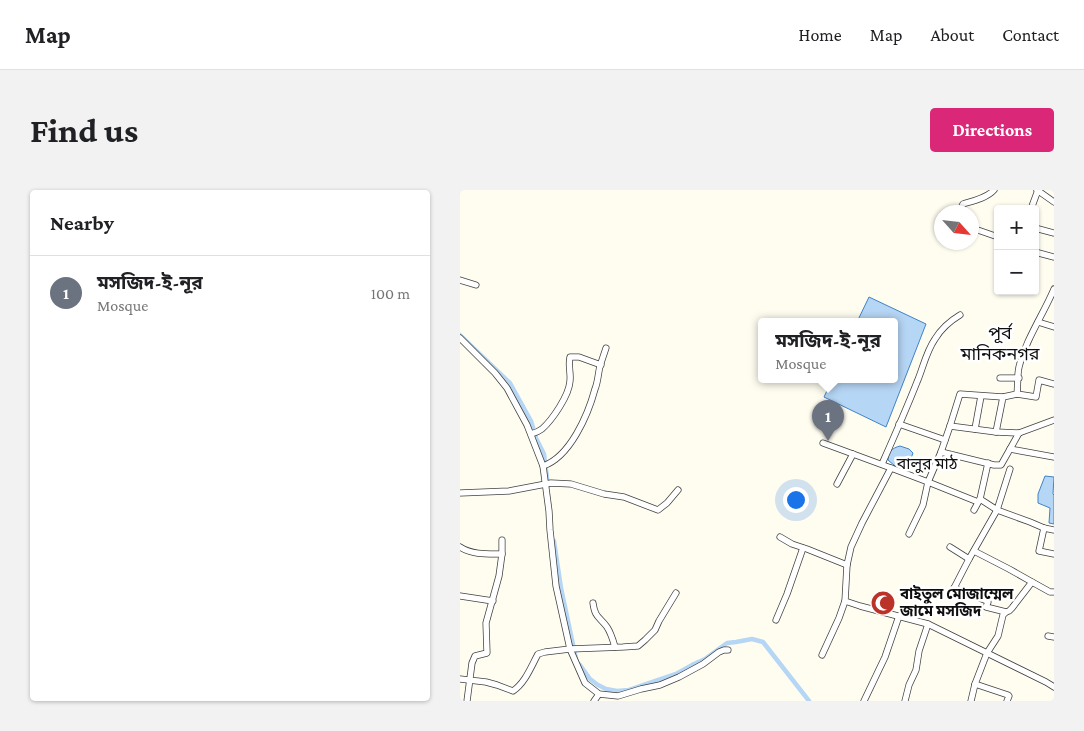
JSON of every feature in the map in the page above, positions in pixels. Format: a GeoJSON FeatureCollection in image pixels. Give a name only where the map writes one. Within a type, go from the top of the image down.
{"type":"FeatureCollection","features":[{"type":"Feature","properties":{"kind":"street"},"geometry":{"type":"LineString","coordinates":[[962,205],[992,193],[994,190]]}},
{"type":"Feature","properties":{"kind":"street"},"geometry":{"type":"LineString","coordinates":[[1032,205],[1038,190],[1054,202]]}},
{"type":"Feature","properties":{"kind":"street"},"geometry":{"type":"LineString","coordinates":[[1039,229],[1054,233]]}},
{"type":"Feature","properties":{"kind":"street"},"geometry":{"type":"LineString","coordinates":[[979,230],[994,236]]}},
{"type":"Feature","properties":{"kind":"street"},"geometry":{"type":"LineString","coordinates":[[1039,253],[1054,257]]}},
{"type":"Feature","properties":{"kind":"street"},"geometry":{"type":"LineString","coordinates":[[460,280],[476,284]]}},
{"type":"Feature","properties":{"kind":"street"},"geometry":{"type":"LineString","coordinates":[[1017,394],[1019,368],[1026,348],[1038,322],[1051,302],[1054,289]]}},
{"type":"Feature","properties":{"kind":"street"},"geometry":{"type":"LineString","coordinates":[[882,464],[928,351],[934,340],[951,321],[960,315]]}},
{"type":"Feature","properties":{"kind":"street"},"geometry":{"type":"LineString","coordinates":[[1038,322],[1054,327]]}},
{"type":"Feature","properties":{"kind":"street"},"geometry":{"type":"LineString","coordinates":[[460,338],[495,372],[507,388],[533,434],[545,465],[556,586],[573,649],[585,683],[599,694],[618,696],[660,685],[691,671],[719,652],[728,650]]}},
{"type":"Feature","properties":{"kind":"street"},"geometry":{"type":"LineString","coordinates":[[545,465],[556,459],[568,446],[585,418],[596,387],[606,348]]}},
{"type":"Feature","properties":{"kind":"street"},"geometry":{"type":"LineString","coordinates":[[533,434],[548,423],[567,393],[570,381],[570,358],[579,357],[601,365]]}},
{"type":"Feature","properties":{"kind":"street"},"geometry":{"type":"LineString","coordinates":[[1000,378],[1019,378]]}},
{"type":"Feature","properties":{"kind":"street"},"geometry":{"type":"LineString","coordinates":[[909,534],[923,505],[928,482],[941,452],[960,394],[1003,397],[1017,394],[1036,397],[1039,380],[1054,384]]}},
{"type":"Feature","properties":{"kind":"street"},"geometry":{"type":"LineString","coordinates":[[975,429],[981,396]]}},
{"type":"Feature","properties":{"kind":"street"},"geometry":{"type":"LineString","coordinates":[[996,432],[1003,397]]}},
{"type":"Feature","properties":{"kind":"street"},"geometry":{"type":"LineString","coordinates":[[950,426],[1019,433],[1054,420]]}},
{"type":"Feature","properties":{"kind":"street"},"geometry":{"type":"LineString","coordinates":[[899,424],[945,440]]}},
{"type":"Feature","properties":{"kind":"street"},"geometry":{"type":"LineString","coordinates":[[941,452],[1001,465],[1019,433]]}},
{"type":"Feature","properties":{"kind":"street"},"geometry":{"type":"LineString","coordinates":[[823,443],[979,501],[1044,528],[1054,530]]}},
{"type":"Feature","properties":{"kind":"street"},"geometry":{"type":"LineString","coordinates":[[1010,448],[1054,457]]}},
{"type":"Feature","properties":{"kind":"street"},"geometry":{"type":"LineString","coordinates":[[837,484],[853,454]]}},
{"type":"Feature","properties":{"kind":"street"},"geometry":{"type":"LineString","coordinates":[[974,510],[979,501],[988,463]]}},
{"type":"Feature","properties":{"kind":"street"},"geometry":{"type":"LineString","coordinates":[[822,655],[845,601],[847,565],[851,547],[891,468]]}},
{"type":"Feature","properties":{"kind":"street"},"geometry":{"type":"LineString","coordinates":[[1006,612],[986,607],[987,601],[953,591],[969,559],[998,510],[1010,469]]}},
{"type":"Feature","properties":{"kind":"street"},"geometry":{"type":"LineString","coordinates":[[460,493],[509,491],[548,483],[571,484],[604,494],[624,497],[658,510],[678,490]]}},
{"type":"Feature","properties":{"kind":"street"},"geometry":{"type":"LineString","coordinates":[[1044,528],[1039,551],[1054,554]]}},
{"type":"Feature","properties":{"kind":"street"},"geometry":{"type":"LineString","coordinates":[[780,537],[792,544],[847,565]]}},
{"type":"Feature","properties":{"kind":"street"},"geometry":{"type":"LineString","coordinates":[[466,701],[472,663],[475,656],[487,653],[486,623],[499,576],[502,540]]}},
{"type":"Feature","properties":{"kind":"street"},"geometry":{"type":"LineString","coordinates":[[460,547],[481,554],[502,554]]}},
{"type":"Feature","properties":{"kind":"street"},"geometry":{"type":"LineString","coordinates":[[950,547],[969,559]]}},
{"type":"Feature","properties":{"kind":"street"},"geometry":{"type":"LineString","coordinates":[[776,620],[803,548]]}},
{"type":"Feature","properties":{"kind":"street"},"geometry":{"type":"LineString","coordinates":[[974,551],[1050,592],[1054,592]]}},
{"type":"Feature","properties":{"kind":"street"},"geometry":{"type":"LineString","coordinates":[[971,701],[975,684],[987,653],[998,636],[1003,615],[1012,608],[1032,582]]}},
{"type":"Feature","properties":{"kind":"street"},"geometry":{"type":"LineString","coordinates":[[460,679],[497,684],[513,691],[526,677],[538,654],[573,649],[638,646],[655,630],[676,593]]}},
{"type":"Feature","properties":{"kind":"street"},"geometry":{"type":"LineString","coordinates":[[460,596],[493,601]]}},
{"type":"Feature","properties":{"kind":"street"},"geometry":{"type":"LineString","coordinates":[[845,601],[928,624],[1054,687]]}},
{"type":"Feature","properties":{"kind":"street"},"geometry":{"type":"LineString","coordinates":[[593,603],[594,613],[607,626],[615,647]]}},
{"type":"Feature","properties":{"kind":"street"},"geometry":{"type":"LineString","coordinates":[[864,701],[885,656],[899,616]]}},
{"type":"Feature","properties":{"kind":"street"},"geometry":{"type":"LineString","coordinates":[[905,701],[909,685],[916,670],[919,651],[928,624]]}},
{"type":"Feature","properties":{"kind":"street"},"geometry":{"type":"LineString","coordinates":[[975,684],[1008,694],[1008,701]]}},
{"type":"Feature","properties":{"kind":"street"},"geometry":{"type":"LineString","coordinates":[[594,701],[599,694]]}},
{"type":"Feature","properties":{"kind":"water"},"geometry":{"type":"Polygon","coordinates":[[[869,297],[926,324],[886,427],[824,397],[831,383],[898,383],[898,318],[859,318],[869,297]]]}},
{"type":"Feature","properties":{"kind":"water"},"geometry":{"type":"Polygon","coordinates":[[[900,446],[909,449],[913,453],[907,469],[895,466],[888,460],[891,451],[900,446]]]}},
{"type":"Feature","properties":{"kind":"water"},"geometry":{"type":"Polygon","coordinates":[[[1045,476],[1054,477],[1054,524],[1049,523],[1050,508],[1038,503],[1038,494],[1045,476]]]}},
{"type":"Feature","properties":{"kind":"waterway"},"geometry":{"type":"LineString","coordinates":[[460,335],[510,383],[531,421],[536,438],[544,454],[548,486]]}},
{"type":"Feature","properties":{"kind":"waterway"},"geometry":{"type":"LineString","coordinates":[[554,541],[561,588],[576,659]]}},
{"type":"Feature","properties":{"kind":"waterway"},"geometry":{"type":"LineString","coordinates":[[580,665],[590,679],[598,685],[617,691],[629,690],[676,674],[705,659],[727,643],[752,639],[763,642],[809,701]]}},
{"type":"Feature","properties":{"kind":"place","name":"মসজিদ-ই-নূর"},"geometry":{"type":"Point","coordinates":[828,441]}},
{"type":"Feature","properties":{"kind":"place","name":"বাইতুল মোজাম্মেল জামে মসজিদ"},"geometry":{"type":"Point","coordinates":[883,603]}},
{"type":"Feature","properties":{"kind":"district","name":"পূর্ব মানিকনগর"},"geometry":{"type":"Point","coordinates":[1000,343]}},
{"type":"Feature","properties":{"kind":"district","name":"বালুর মাঠ"},"geometry":{"type":"Point","coordinates":[927,463]}}]}
